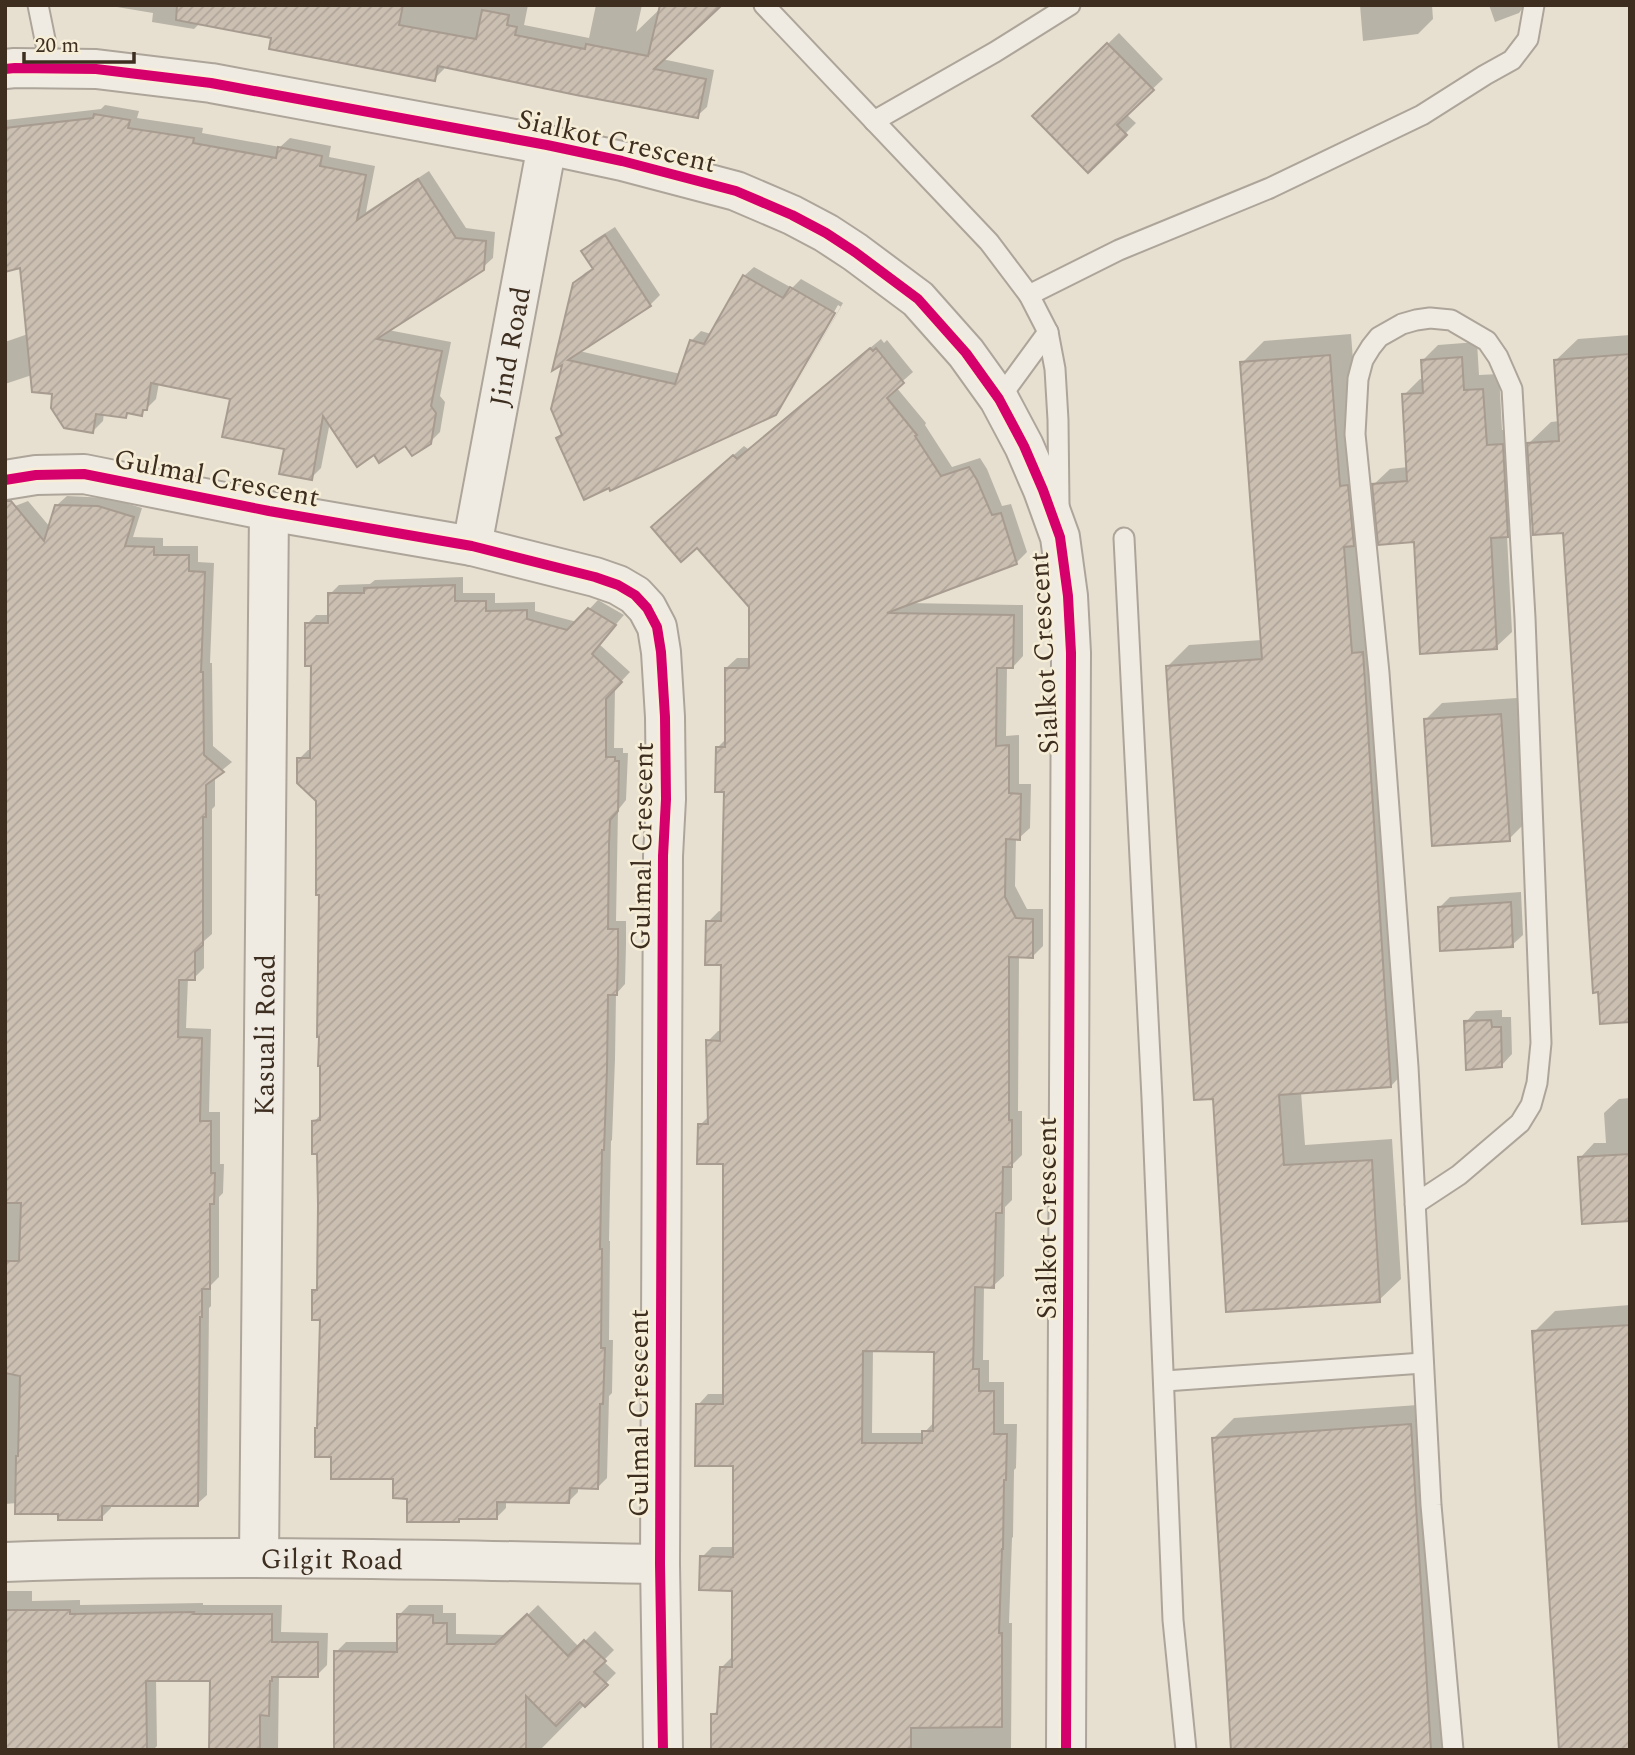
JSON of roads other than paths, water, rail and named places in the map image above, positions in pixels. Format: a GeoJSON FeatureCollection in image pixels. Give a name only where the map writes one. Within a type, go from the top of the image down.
{"type":"FeatureCollection","features":[{"type":"Feature","properties":{"kind":"street","name":"Sialkot Crescent"},"geometry":{"type":"LineString","coordinates":[[5,69],[96,69],[211,83],[547,145],[736,191],[826,233],[918,299],[966,353],[999,399],[1024,446],[1060,537],[1068,596],[1071,653],[1066,1750]]}},
{"type":"Feature","properties":{"kind":"street","name":"Jind Road"},"geometry":{"type":"LineString","coordinates":[[471,546],[547,145]]}},
{"type":"Feature","properties":{"kind":"street","name":"Gulmal Crescent"},"geometry":{"type":"LineString","coordinates":[[5,480],[36,475],[85,474],[269,511],[471,546],[618,585],[635,595],[647,608],[657,627],[666,718],[660,1564],[663,1750]]}},
{"type":"Feature","properties":{"kind":"street","name":"Kasuali Road"},"geometry":{"type":"LineString","coordinates":[[259,1558],[269,511]]}},
{"type":"Feature","properties":{"kind":"street","name":"Gilgit Road"},"geometry":{"type":"LineString","coordinates":[[5,1562],[112,1558],[259,1558],[660,1564]]}},
{"type":"Feature","properties":{"kind":"lane"},"geometry":{"type":"LineString","coordinates":[[38,5],[51,69]]}},
{"type":"Feature","properties":{"kind":"lane"},"geometry":{"type":"LineString","coordinates":[[764,5],[989,242],[1029,295],[1048,332],[1055,369],[1060,537]]}},
{"type":"Feature","properties":{"kind":"lane"},"geometry":{"type":"LineString","coordinates":[[874,121],[995,52],[1070,5]]}},
{"type":"Feature","properties":{"kind":"lane"},"geometry":{"type":"LineString","coordinates":[[1029,295],[1119,250],[1270,188],[1422,115],[1512,60],[1528,39],[1534,5]]}},
{"type":"Feature","properties":{"kind":"lane"},"geometry":{"type":"LineString","coordinates":[[1415,1204],[1459,1175],[1520,1123],[1531,1105],[1537,1083],[1541,1043],[1525,618],[1512,389],[1498,357],[1487,341],[1451,320],[1430,318],[1402,324],[1379,337],[1371,347],[1363,360],[1358,379],[1355,434],[1379,673],[1407,1053],[1423,1363],[1431,1505],[1454,1750]]}},
{"type":"Feature","properties":{"kind":"lane"},"geometry":{"type":"LineString","coordinates":[[999,399],[1048,332]]}},
{"type":"Feature","properties":{"kind":"lane"},"geometry":{"type":"LineString","coordinates":[[1124,538],[1153,1098],[1174,1620],[1186,1750]]}},
{"type":"Feature","properties":{"kind":"lane"},"geometry":{"type":"LineString","coordinates":[[1165,1381],[1423,1363]]}}]}
